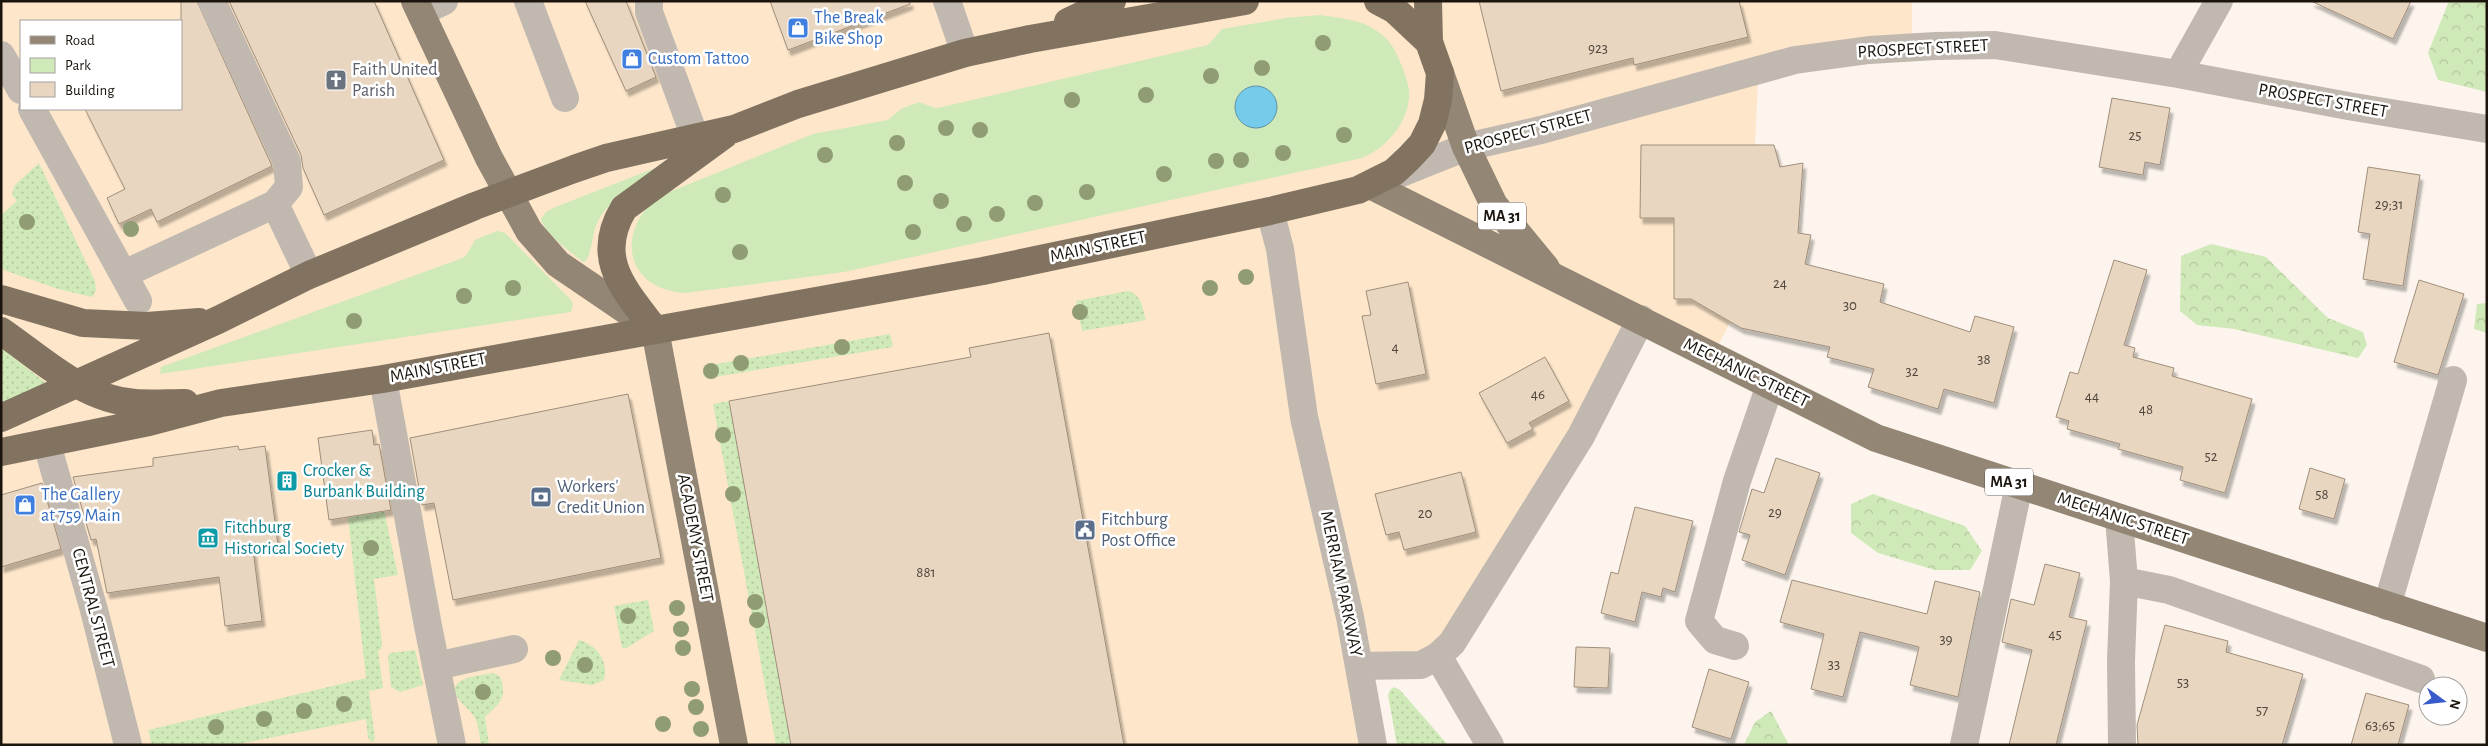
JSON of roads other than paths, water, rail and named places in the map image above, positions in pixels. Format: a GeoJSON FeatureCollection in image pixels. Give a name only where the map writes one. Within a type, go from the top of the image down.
{"type":"FeatureCollection","features":[{"type":"Feature","properties":{"kind":"highway"},"geometry":{"type":"LineString","coordinates":[[1030,39],[1112,1]]}},
{"type":"Feature","properties":{"kind":"highway"},"geometry":{"type":"LineString","coordinates":[[1,418],[218,320],[308,274],[508,193],[606,158],[734,129],[798,104],[965,54],[1030,39],[1245,1]]}},
{"type":"Feature","properties":{"kind":"highway","name":"MAIN STREET"},"geometry":{"type":"LineString","coordinates":[[1378,1],[1395,10],[1429,42]]}},
{"type":"Feature","properties":{"kind":"highway","name":"MAIN STREET"},"geometry":{"type":"LineString","coordinates":[[1,452],[149,422],[221,403],[383,379],[983,271],[1270,211],[1370,185],[1394,172],[1422,144],[1434,116],[1438,100],[1440,73],[1429,42],[1428,1]]}},
{"type":"Feature","properties":{"kind":"highway"},"geometry":{"type":"LineString","coordinates":[[655,330],[620,284],[613,266],[611,247],[616,221],[624,208],[734,129]]}},
{"type":"Feature","properties":{"kind":"highway"},"geometry":{"type":"LineString","coordinates":[[1,299],[83,323],[112,326],[147,326],[218,320]]}},
{"type":"Feature","properties":{"kind":"highway","name":"MAIN STREET"},"geometry":{"type":"LineString","coordinates":[[1,331],[44,363],[97,393],[134,403],[221,403]]}},
{"type":"Feature","properties":{"kind":"main road"},"geometry":{"type":"LineString","coordinates":[[426,5],[508,193],[529,231],[558,264],[655,330]]}},
{"type":"Feature","properties":{"kind":"main road","name":"MAIN STREET"},"geometry":{"type":"LineString","coordinates":[[1440,73],[1466,147]]}},
{"type":"Feature","properties":{"kind":"main road","name":"MECHANIC STREET"},"geometry":{"type":"LineString","coordinates":[[1466,147],[1494,205],[1552,275]]}},
{"type":"Feature","properties":{"kind":"main road","name":"MECHANIC STREET"},"geometry":{"type":"LineString","coordinates":[[1370,185],[1876,438],[2487,638]]}},
{"type":"Feature","properties":{"kind":"main road","name":"ACADEMY STREET"},"geometry":{"type":"LineString","coordinates":[[655,330],[734,745]]}},
{"type":"Feature","properties":{"kind":"street"},"geometry":{"type":"LineString","coordinates":[[124,274],[275,204],[289,187],[287,162],[212,1]]}},
{"type":"Feature","properties":{"kind":"street"},"geometry":{"type":"LineString","coordinates":[[528,1],[565,98]]}},
{"type":"Feature","properties":{"kind":"street"},"geometry":{"type":"LineString","coordinates":[[649,1],[649,12],[695,138]]}},
{"type":"Feature","properties":{"kind":"street"},"geometry":{"type":"LineString","coordinates":[[947,1],[965,54]]}},
{"type":"Feature","properties":{"kind":"street"},"geometry":{"type":"LineString","coordinates":[[2178,74],[2219,1]]}},
{"type":"Feature","properties":{"kind":"street","name":"PROSPECT STREET"},"geometry":{"type":"LineString","coordinates":[[1370,185],[1466,147],[1541,130],[1795,60],[1869,50],[1995,45],[2178,74],[2348,106],[2487,129]]}},
{"type":"Feature","properties":{"kind":"street"},"geometry":{"type":"LineString","coordinates":[[1,54],[20,88]]}},
{"type":"Feature","properties":{"kind":"street"},"geometry":{"type":"LineString","coordinates":[[33,110],[138,300]]}},
{"type":"Feature","properties":{"kind":"street"},"geometry":{"type":"LineString","coordinates":[[275,204],[308,274]]}},
{"type":"Feature","properties":{"kind":"street","name":"MERRIAM PARKWAY"},"geometry":{"type":"LineString","coordinates":[[1270,211],[1280,249],[1304,417],[1359,666],[1421,665],[1438,656],[1452,643],[1581,436],[1641,319]]}},
{"type":"Feature","properties":{"kind":"street"},"geometry":{"type":"LineString","coordinates":[[383,379],[452,745]]}},
{"type":"Feature","properties":{"kind":"street"},"geometry":{"type":"LineString","coordinates":[[2387,606],[2453,380]]}},
{"type":"Feature","properties":{"kind":"street"},"geometry":{"type":"LineString","coordinates":[[1735,646],[1715,640],[1699,621],[1736,481],[1770,385]]}},
{"type":"Feature","properties":{"kind":"street","name":"CENTRAL STREET"},"geometry":{"type":"LineString","coordinates":[[47,444],[94,610],[128,745]]}},
{"type":"Feature","properties":{"kind":"street"},"geometry":{"type":"LineString","coordinates":[[1964,745],[2019,485]]}},
{"type":"Feature","properties":{"kind":"street"},"geometry":{"type":"LineString","coordinates":[[2119,518],[2124,581],[2121,661],[2122,745]]}},
{"type":"Feature","properties":{"kind":"street"},"geometry":{"type":"LineString","coordinates":[[2124,581],[2168,590],[2418,679]]}},
{"type":"Feature","properties":{"kind":"street"},"geometry":{"type":"LineString","coordinates":[[436,666],[514,649]]}},
{"type":"Feature","properties":{"kind":"street"},"geometry":{"type":"LineString","coordinates":[[1438,656],[1490,745]]}},
{"type":"Feature","properties":{"kind":"street"},"geometry":{"type":"LineString","coordinates":[[1359,666],[1373,745]]}},
{"type":"Feature","properties":{"kind":"water"},"geometry":{"type":"Polygon","coordinates":[[[1252,86],[1260,86],[1271,92],[1277,107],[1271,122],[1260,128],[1252,128],[1241,122],[1235,111],[1235,103],[1241,92],[1252,86]]]}},
{"type":"Feature","properties":{"kind":"place","name":"The Break Bike Shop"},"geometry":{"type":"Point","coordinates":[798,28]}},
{"type":"Feature","properties":{"kind":"place","name":"Custom Tattoo"},"geometry":{"type":"Point","coordinates":[632,59]}},
{"type":"Feature","properties":{"kind":"place","name":"Faith United Parish"},"geometry":{"type":"Point","coordinates":[336,80]}},
{"type":"Feature","properties":{"kind":"place","name":"Crocker & Burbank Building"},"geometry":{"type":"Point","coordinates":[287,481]}},
{"type":"Feature","properties":{"kind":"place","name":"Workers' Credit Union"},"geometry":{"type":"Point","coordinates":[541,497]}},
{"type":"Feature","properties":{"kind":"place","name":"The Gallery at 759 Main"},"geometry":{"type":"Point","coordinates":[25,505]}},
{"type":"Feature","properties":{"kind":"place","name":"Fitchburg Post Office"},"geometry":{"type":"Point","coordinates":[1085,530]}},
{"type":"Feature","properties":{"kind":"place","name":"Fitchburg Historical Society"},"geometry":{"type":"Point","coordinates":[208,538]}}]}
